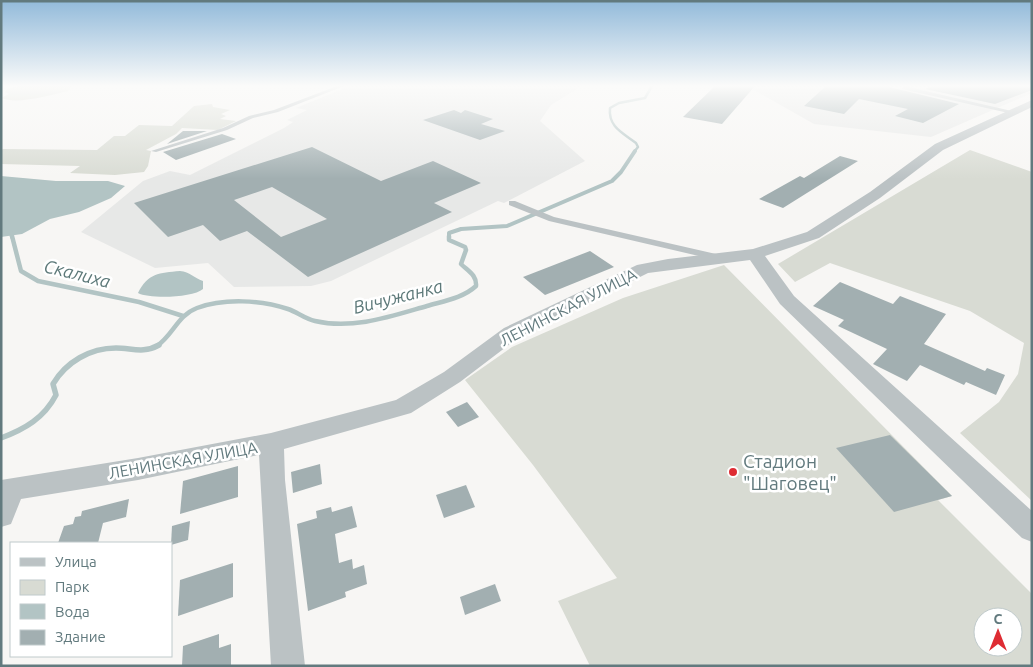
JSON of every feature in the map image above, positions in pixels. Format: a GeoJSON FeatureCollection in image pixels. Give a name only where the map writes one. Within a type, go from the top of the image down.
{"type":"FeatureCollection","features":[{"type":"Feature","properties":{"kind":"street","name":"ЛЕНИНСКАЯ УЛИЦА"},"geometry":{"type":"LineString","coordinates":[[7,490],[138,469],[271,443],[403,407],[452,376],[512,333],[643,269],[668,264],[755,254],[813,235],[875,195],[939,148],[1002,117]]}},
{"type":"Feature","properties":{"kind":"street"},"geometry":{"type":"LineString","coordinates":[[755,254],[787,300],[1032,528]]}},
{"type":"Feature","properties":{"kind":"street"},"geometry":{"type":"LineString","coordinates":[[271,443],[272,480],[288,666]]}},
{"type":"Feature","properties":{"kind":"street"},"geometry":{"type":"LineString","coordinates":[[1,515],[7,490]]}},
{"type":"Feature","properties":{"kind":"lane"},"geometry":{"type":"LineString","coordinates":[[154,151],[225,129],[251,117]]}},
{"type":"Feature","properties":{"kind":"lane"},"geometry":{"type":"LineString","coordinates":[[512,203],[552,219],[720,258]]}},
{"type":"Feature","properties":{"kind":"shaded area"},"geometry":{"type":"Polygon","coordinates":[[[293,117],[543,117],[540,121],[585,161],[504,203],[498,201],[331,281],[311,286],[234,287],[208,263],[155,268],[81,232],[143,181],[170,171],[190,175],[293,122],[287,120],[293,117]]]}},
{"type":"Feature","properties":{"kind":"shaded area"},"geometry":{"type":"Polygon","coordinates":[[[802,117],[977,117],[931,137],[814,124],[802,117]]]}},
{"type":"Feature","properties":{"kind":"green space"},"geometry":{"type":"Polygon","coordinates":[[[182,117],[224,117],[220,119],[236,121],[218,130],[182,128],[176,134],[146,150],[151,151],[148,166],[144,172],[115,175],[70,173],[80,166],[1,164],[1,150],[3,149],[97,150],[114,136],[125,136],[139,125],[172,126],[182,117]]]}},
{"type":"Feature","properties":{"kind":"green space"},"geometry":{"type":"Polygon","coordinates":[[[970,150],[1032,172],[1032,501],[960,433],[999,402],[1018,374],[1024,343],[970,311],[830,263],[795,282],[778,264],[970,150]]]}},
{"type":"Feature","properties":{"kind":"green space","name":"Стадион \"Шаговец\""},"geometry":{"type":"Polygon","coordinates":[[[724,265],[952,496],[938,500],[1032,594],[1032,666],[590,666],[558,601],[617,578],[533,465],[465,380],[512,347],[623,298],[724,265]]]}},
{"type":"Feature","properties":{"kind":"water"},"geometry":{"type":"Polygon","coordinates":[[[1,176],[56,181],[108,181],[125,186],[111,198],[79,212],[50,219],[22,234],[1,237],[1,176]]]}},
{"type":"Feature","properties":{"kind":"water"},"geometry":{"type":"Polygon","coordinates":[[[180,271],[203,281],[203,289],[190,294],[171,297],[138,293],[146,281],[155,275],[180,271]]]}},
{"type":"Feature","properties":{"kind":"building"},"geometry":{"type":"Polygon","coordinates":[[[432,117],[487,117],[493,119],[481,124],[505,131],[480,140],[423,120],[432,117]]]}},
{"type":"Feature","properties":{"kind":"building"},"geometry":{"type":"Polygon","coordinates":[[[684,117],[728,117],[722,124],[684,117]]]}},
{"type":"Feature","properties":{"kind":"building"},"geometry":{"type":"Polygon","coordinates":[[[900,117],[934,117],[923,123],[900,117]]]}},
{"type":"Feature","properties":{"kind":"building"},"geometry":{"type":"Polygon","coordinates":[[[183,131],[207,131],[167,144],[183,131]]]}},
{"type":"Feature","properties":{"kind":"building"},"geometry":{"type":"Polygon","coordinates":[[[222,134],[236,139],[176,160],[163,152],[222,134]]]}},
{"type":"Feature","properties":{"kind":"building"},"geometry":{"type":"Polygon","coordinates":[[[312,147],[381,181],[433,161],[481,183],[434,203],[452,212],[308,277],[247,231],[220,241],[203,225],[168,237],[134,203],[312,147]],[[272,187],[234,200],[281,237],[327,219],[272,187]]]}},
{"type":"Feature","properties":{"kind":"building"},"geometry":{"type":"Polygon","coordinates":[[[840,156],[858,161],[783,208],[759,199],[800,176],[804,178],[840,156]]]}},
{"type":"Feature","properties":{"kind":"building"},"geometry":{"type":"Polygon","coordinates":[[[590,251],[614,267],[545,295],[523,277],[590,251]]]}},
{"type":"Feature","properties":{"kind":"building"},"geometry":{"type":"Polygon","coordinates":[[[840,282],[893,304],[900,296],[946,314],[924,344],[985,371],[987,368],[1005,375],[996,395],[966,382],[964,385],[920,365],[907,381],[873,364],[887,349],[838,326],[844,320],[813,306],[840,282]]]}},
{"type":"Feature","properties":{"kind":"building"},"geometry":{"type":"Polygon","coordinates":[[[467,402],[479,417],[458,427],[446,412],[467,402]]]}},
{"type":"Feature","properties":{"kind":"building"},"geometry":{"type":"Polygon","coordinates":[[[890,435],[952,496],[894,512],[836,448],[890,435]]]}},
{"type":"Feature","properties":{"kind":"building"},"geometry":{"type":"Polygon","coordinates":[[[320,464],[322,484],[293,493],[291,472],[320,464]]]}},
{"type":"Feature","properties":{"kind":"building"},"geometry":{"type":"Polygon","coordinates":[[[238,466],[238,497],[180,514],[183,481],[238,466]]]}},
{"type":"Feature","properties":{"kind":"building"},"geometry":{"type":"Polygon","coordinates":[[[466,485],[475,507],[444,518],[436,495],[466,485]]]}},
{"type":"Feature","properties":{"kind":"building"},"geometry":{"type":"Polygon","coordinates":[[[129,499],[126,517],[103,523],[98,542],[58,542],[64,526],[73,524],[75,517],[81,516],[82,511],[129,499]]]}},
{"type":"Feature","properties":{"kind":"building"},"geometry":{"type":"Polygon","coordinates":[[[352,506],[357,527],[335,534],[339,563],[352,559],[353,569],[364,565],[367,584],[345,592],[346,597],[308,611],[297,524],[317,518],[316,511],[331,507],[332,512],[352,506]]]}},
{"type":"Feature","properties":{"kind":"building"},"geometry":{"type":"Polygon","coordinates":[[[190,521],[188,540],[172,545],[172,526],[190,521]]]}},
{"type":"Feature","properties":{"kind":"building"},"geometry":{"type":"Polygon","coordinates":[[[233,563],[233,597],[178,616],[180,580],[233,563]]]}},
{"type":"Feature","properties":{"kind":"building"},"geometry":{"type":"Polygon","coordinates":[[[495,584],[501,601],[465,615],[460,597],[495,584]]]}},
{"type":"Feature","properties":{"kind":"building"},"geometry":{"type":"Polygon","coordinates":[[[219,634],[219,648],[231,644],[231,666],[182,666],[183,646],[219,634]]]}},
{"type":"Feature","properties":{"kind":"waterway","name":"Вичужанка"},"geometry":{"type":"LineString","coordinates":[[610,117],[617,129],[636,143],[638,147],[634,152]]}},
{"type":"Feature","properties":{"kind":"waterway","name":"Вичужанка"},"geometry":{"type":"LineString","coordinates":[[157,346],[190,311],[219,303],[242,301],[266,304],[288,309],[315,321],[344,324],[386,318],[447,301],[476,286],[472,274],[461,264],[466,250],[465,247],[449,240],[449,233],[461,229],[507,226],[612,181],[621,172],[635,151]]}},
{"type":"Feature","properties":{"kind":"waterway","name":"Скалиха"},"geometry":{"type":"LineString","coordinates":[[11,232],[12,237]]}},
{"type":"Feature","properties":{"kind":"waterway","name":"Скалиха"},"geometry":{"type":"LineString","coordinates":[[12,236],[21,271],[38,281],[139,302],[183,316]]}},
{"type":"Feature","properties":{"kind":"waterway","name":"Вичужанка"},"geometry":{"type":"LineString","coordinates":[[1,438],[26,427],[46,410],[56,395],[53,384],[58,376],[80,358],[106,349],[143,350],[157,346]]}},
{"type":"Feature","properties":{"kind":"place","name":"Стадион \"Шаговец\""},"geometry":{"type":"Point","coordinates":[733,472]}}]}
